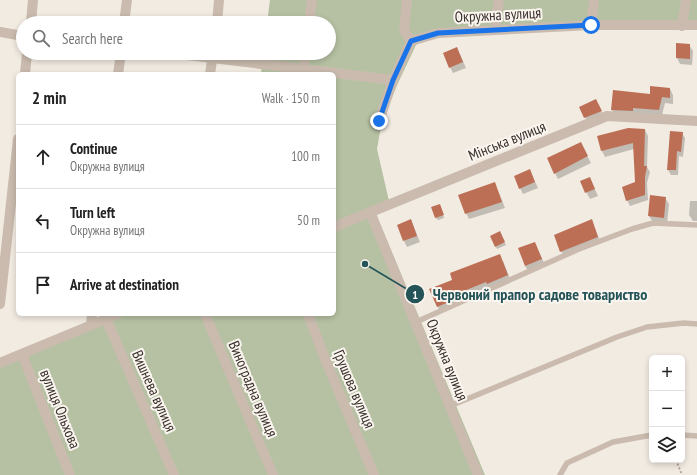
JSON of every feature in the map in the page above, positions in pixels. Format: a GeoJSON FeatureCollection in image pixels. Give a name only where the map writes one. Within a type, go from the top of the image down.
{"type":"FeatureCollection","features":[{"type":"Feature","properties":{"kind":"street"},"geometry":{"type":"LineString","coordinates":[[32,16],[33,0]]}},
{"type":"Feature","properties":{"kind":"street"},"geometry":{"type":"LineString","coordinates":[[125,16],[127,0]]}},
{"type":"Feature","properties":{"kind":"street"},"geometry":{"type":"LineString","coordinates":[[218,16],[219,0]]}},
{"type":"Feature","properties":{"kind":"street"},"geometry":{"type":"LineString","coordinates":[[310,16],[312,0]]}},
{"type":"Feature","properties":{"kind":"street"},"geometry":{"type":"LineString","coordinates":[[379,121],[393,80],[411,41],[404,30],[407,0]]}},
{"type":"Feature","properties":{"kind":"street"},"geometry":{"type":"LineString","coordinates":[[495,30],[499,0]]}},
{"type":"Feature","properties":{"kind":"street"},"geometry":{"type":"LineString","coordinates":[[591,25],[594,0]]}},
{"type":"Feature","properties":{"kind":"street"},"geometry":{"type":"LineString","coordinates":[[682,26],[686,0]]}},
{"type":"Feature","properties":{"kind":"street","name":"Окружна вулиця"},"geometry":{"type":"LineString","coordinates":[[411,41],[438,33],[495,30],[591,25],[697,26]]}},
{"type":"Feature","properties":{"kind":"street"},"geometry":{"type":"LineString","coordinates":[[0,32],[16,35]]}},
{"type":"Feature","properties":{"kind":"street"},"geometry":{"type":"LineString","coordinates":[[25,72],[26,60]]}},
{"type":"Feature","properties":{"kind":"street"},"geometry":{"type":"LineString","coordinates":[[118,72],[120,60]]}},
{"type":"Feature","properties":{"kind":"street"},"geometry":{"type":"LineString","coordinates":[[210,72],[212,60]]}},
{"type":"Feature","properties":{"kind":"street"},"geometry":{"type":"LineString","coordinates":[[241,60],[313,72]]}},
{"type":"Feature","properties":{"kind":"street"},"geometry":{"type":"LineString","coordinates":[[303,71],[304,60]]}},
{"type":"Feature","properties":{"kind":"street"},"geometry":{"type":"LineString","coordinates":[[336,74],[393,80]]}},
{"type":"Feature","properties":{"kind":"street","name":"Мінська вулиця"},"geometry":{"type":"LineString","coordinates":[[336,226],[607,116],[697,121]]}},
{"type":"Feature","properties":{"kind":"street"},"geometry":{"type":"LineString","coordinates":[[0,304],[16,157]]}},
{"type":"Feature","properties":{"kind":"street","name":"Окружна вулиця"},"geometry":{"type":"LineString","coordinates":[[370,212],[478,475]]}},
{"type":"Feature","properties":{"kind":"street"},"geometry":{"type":"LineString","coordinates":[[91,325],[92,316]]}},
{"type":"Feature","properties":{"kind":"street"},"geometry":{"type":"LineString","coordinates":[[0,363],[113,316]]}},
{"type":"Feature","properties":{"kind":"street","name":"Виноградна вулиця"},"geometry":{"type":"LineString","coordinates":[[206,316],[273,475]]}},
{"type":"Feature","properties":{"kind":"street","name":"Грушова вулиця"},"geometry":{"type":"LineString","coordinates":[[309,316],[325,359],[374,475]]}},
{"type":"Feature","properties":{"kind":"street","name":"Вишнева вулиця"},"geometry":{"type":"LineString","coordinates":[[106,319],[174,475]]}},
{"type":"Feature","properties":{"kind":"street","name":"вулиця Ольхова"},"geometry":{"type":"LineString","coordinates":[[22,354],[70,475]]}},
{"type":"Feature","properties":{"kind":"lane"},"geometry":{"type":"LineString","coordinates":[[416,322],[579,249],[632,229],[653,223],[697,225]]}},
{"type":"Feature","properties":{"kind":"lane"},"geometry":{"type":"LineString","coordinates":[[450,406],[647,326],[684,323],[697,324]]}},
{"type":"Feature","properties":{"kind":"lane"},"geometry":{"type":"LineString","coordinates":[[685,435],[697,436]]}},
{"type":"Feature","properties":{"kind":"lane"},"geometry":{"type":"LineString","coordinates":[[560,475],[567,463],[613,442],[649,436]]}},
{"type":"Feature","properties":{"kind":"path"},"geometry":{"type":"LineString","coordinates":[[677,463],[682,475]]}},
{"type":"Feature","properties":{"kind":"green space"},"geometry":{"type":"Polygon","coordinates":[[[270,0],[697,0],[697,28],[588,27],[425,38],[416,45],[398,83],[382,121],[377,149],[389,201],[376,214],[485,475],[0,475],[0,366],[114,316],[336,316],[336,72],[261,72],[262,60],[336,60],[336,16],[268,16],[270,0]]]}},
{"type":"Feature","properties":{"kind":"building"},"geometry":{"type":"Polygon","coordinates":[[[676,43],[690,44],[690,59],[676,58],[676,43]]]}},
{"type":"Feature","properties":{"kind":"building"},"geometry":{"type":"Polygon","coordinates":[[[457,47],[463,62],[449,68],[443,53],[457,47]]]}},
{"type":"Feature","properties":{"kind":"building"},"geometry":{"type":"Polygon","coordinates":[[[650,86],[670,88],[670,98],[662,97],[659,110],[633,108],[633,111],[611,110],[613,90],[650,94],[650,86]]]}},
{"type":"Feature","properties":{"kind":"building"},"geometry":{"type":"Polygon","coordinates":[[[596,99],[602,111],[584,118],[579,107],[596,99]]]}},
{"type":"Feature","properties":{"kind":"building"},"geometry":{"type":"Polygon","coordinates":[[[628,128],[645,129],[644,166],[647,166],[645,177],[645,195],[626,201],[622,187],[635,182],[633,143],[601,151],[597,136],[628,128]]]}},
{"type":"Feature","properties":{"kind":"building"},"geometry":{"type":"Polygon","coordinates":[[[670,131],[683,132],[681,152],[677,151],[676,170],[667,170],[670,131]]]}},
{"type":"Feature","properties":{"kind":"building"},"geometry":{"type":"Polygon","coordinates":[[[581,142],[588,156],[554,174],[547,158],[581,142]]]}},
{"type":"Feature","properties":{"kind":"building"},"geometry":{"type":"Polygon","coordinates":[[[530,169],[535,182],[519,189],[514,176],[530,169]]]}},
{"type":"Feature","properties":{"kind":"building"},"geometry":{"type":"Polygon","coordinates":[[[590,177],[595,189],[585,193],[580,181],[590,177]]]}},
{"type":"Feature","properties":{"kind":"building"},"geometry":{"type":"Polygon","coordinates":[[[495,182],[502,202],[465,214],[458,195],[495,182]]]}},
{"type":"Feature","properties":{"kind":"building"},"geometry":{"type":"Polygon","coordinates":[[[650,195],[666,197],[664,218],[648,216],[650,195]]]}},
{"type":"Feature","properties":{"kind":"building"},"geometry":{"type":"Polygon","coordinates":[[[440,204],[444,215],[435,218],[431,207],[440,204]]]}},
{"type":"Feature","properties":{"kind":"building"},"geometry":{"type":"Polygon","coordinates":[[[411,219],[417,236],[403,241],[397,225],[411,219]]]}},
{"type":"Feature","properties":{"kind":"building"},"geometry":{"type":"Polygon","coordinates":[[[592,219],[598,237],[560,252],[554,235],[592,219]]]}},
{"type":"Feature","properties":{"kind":"building"},"geometry":{"type":"Polygon","coordinates":[[[500,231],[505,242],[495,247],[490,236],[500,231]]]}},
{"type":"Feature","properties":{"kind":"building"},"geometry":{"type":"Polygon","coordinates":[[[535,242],[542,259],[525,266],[518,248],[535,242]]]}},
{"type":"Feature","properties":{"kind":"building"},"geometry":{"type":"Polygon","coordinates":[[[500,254],[508,275],[449,297],[451,301],[437,307],[429,289],[452,280],[450,273],[500,254]]]}},
{"type":"Feature","properties":{"kind":"place","name":"Червоний прапор садове товариство"},"geometry":{"type":"Point","coordinates":[365,264]}},
{"type":"Feature","properties":{"kind":"route"},"geometry":{"type":"LineString","coordinates":[[379,121],[393,80],[411,41],[438,33],[591,25]]}}]}
